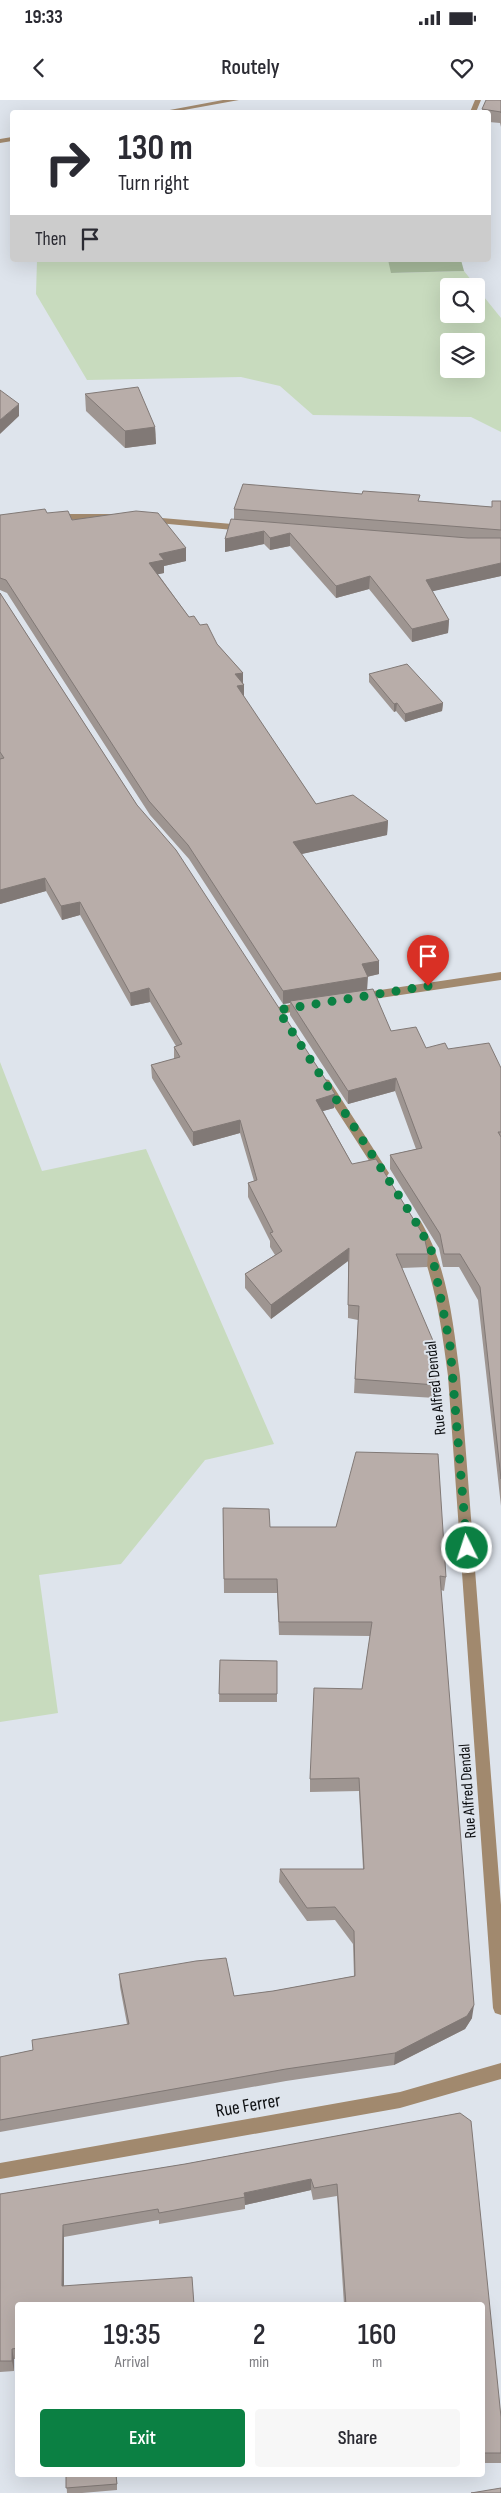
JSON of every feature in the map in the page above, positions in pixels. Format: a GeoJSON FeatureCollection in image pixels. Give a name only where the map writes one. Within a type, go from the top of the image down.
{"type":"FeatureCollection","features":[{"type":"Feature","properties":{"kind":"street"},"geometry":{"type":"LineString","coordinates":[[175,110],[236,100]]}},
{"type":"Feature","properties":{"kind":"street"},"geometry":{"type":"LineString","coordinates":[[49,517],[118,518]]}},
{"type":"Feature","properties":{"kind":"street"},"geometry":{"type":"LineString","coordinates":[[138,519],[256,529]]}},
{"type":"Feature","properties":{"kind":"street"},"geometry":{"type":"LineString","coordinates":[[348,998],[501,976]]}},
{"type":"Feature","properties":{"kind":"street"},"geometry":{"type":"LineString","coordinates":[[278,1010],[319,1003]]}},
{"type":"Feature","properties":{"kind":"street"},"geometry":{"type":"LineString","coordinates":[[317,1070],[389,1182]]}},
{"type":"Feature","properties":{"kind":"street","name":"Rue Alfred Dendal"},"geometry":{"type":"LineString","coordinates":[[410,1214],[431,1249],[450,1345],[454,1376],[501,2008]]}},
{"type":"Feature","properties":{"kind":"street","name":"Rue Ferrer"},"geometry":{"type":"LineString","coordinates":[[0,2171],[400,2100],[501,2071]]}},
{"type":"Feature","properties":{"kind":"green space"},"geometry":{"type":"Polygon","coordinates":[[[37,262],[389,262],[392,273],[464,271],[470,278],[440,278],[440,323],[485,323],[485,298],[501,318],[501,432],[471,417],[313,415],[280,386],[241,377],[87,380],[36,294],[37,262]]]}},
{"type":"Feature","properties":{"kind":"green space"},"geometry":{"type":"Polygon","coordinates":[[[388,262],[462,262],[464,271],[391,273],[388,262]]]}},
{"type":"Feature","properties":{"kind":"green space"},"geometry":{"type":"Polygon","coordinates":[[[0,1062],[42,1171],[146,1149],[274,1444],[205,1460],[121,1564],[39,1575],[58,1713],[0,1722],[0,1062]]]}},
{"type":"Feature","properties":{"kind":"building"},"geometry":{"type":"Polygon","coordinates":[[[486,100],[501,100],[501,112],[482,109],[486,100]]]}},
{"type":"Feature","properties":{"kind":"building"},"geometry":{"type":"Polygon","coordinates":[[[138,387],[155,427],[125,431],[85,394],[138,387]]]}},
{"type":"Feature","properties":{"kind":"building"},"geometry":{"type":"Polygon","coordinates":[[[0,390],[19,404],[0,420],[0,390]]]}},
{"type":"Feature","properties":{"kind":"building"},"geometry":{"type":"Polygon","coordinates":[[[243,484],[362,494],[363,491],[420,495],[418,501],[492,507],[492,501],[501,501],[501,530],[234,509],[243,484]]]}},
{"type":"Feature","properties":{"kind":"building"},"geometry":{"type":"Polygon","coordinates":[[[45,509],[47,513],[68,511],[72,520],[136,511],[158,513],[186,548],[159,554],[164,560],[149,563],[189,617],[194,616],[200,625],[207,624],[217,644],[243,673],[235,674],[244,685],[237,686],[316,804],[353,795],[388,821],[293,842],[379,961],[362,964],[368,977],[283,991],[188,845],[149,801],[6,580],[0,578],[0,515],[45,509]]]}},
{"type":"Feature","properties":{"kind":"building"},"geometry":{"type":"Polygon","coordinates":[[[231,519],[468,538],[501,538],[501,563],[426,580],[449,620],[412,629],[370,576],[336,586],[290,533],[270,538],[264,531],[225,539],[231,519]]]}},
{"type":"Feature","properties":{"kind":"building"},"geometry":{"type":"Polygon","coordinates":[[[0,593],[137,805],[176,850],[335,1094],[316,1100],[352,1164],[376,1159],[424,1236],[428,1254],[396,1254],[434,1343],[436,1385],[355,1379],[359,1306],[348,1305],[349,1248],[271,1305],[245,1274],[282,1251],[270,1233],[273,1232],[248,1183],[257,1180],[240,1120],[193,1132],[151,1065],[180,1057],[174,1047],[182,1044],[149,988],[130,993],[80,902],[61,906],[45,878],[0,890],[0,759],[4,758],[0,752],[0,593]]]}},
{"type":"Feature","properties":{"kind":"building"},"geometry":{"type":"Polygon","coordinates":[[[407,664],[443,703],[405,714],[369,674],[407,664]]]}},
{"type":"Feature","properties":{"kind":"building"},"geometry":{"type":"Polygon","coordinates":[[[373,989],[391,1031],[416,1027],[426,1048],[445,1043],[448,1049],[489,1043],[501,1068],[501,1132],[498,1132],[501,1137],[501,1479],[480,1287],[460,1254],[444,1254],[440,1234],[390,1155],[422,1148],[396,1078],[348,1091],[290,1001],[373,989]]]}},
{"type":"Feature","properties":{"kind":"building"},"geometry":{"type":"Polygon","coordinates":[[[356,1452],[438,1454],[446,1577],[440,1576],[474,2005],[467,2016],[395,2053],[286,2069],[0,2120],[0,2057],[33,2050],[32,2040],[129,2024],[119,1974],[226,1958],[234,1996],[355,1976],[354,1931],[335,1907],[307,1908],[280,1869],[364,1869],[359,1778],[310,1779],[314,1688],[362,1689],[372,1622],[279,1622],[277,1579],[224,1579],[223,1508],[269,1509],[270,1527],[336,1527],[356,1452]]]}},
{"type":"Feature","properties":{"kind":"building"},"geometry":{"type":"Polygon","coordinates":[[[220,1660],[277,1661],[277,1694],[219,1694],[220,1660]]]}},
{"type":"Feature","properties":{"kind":"building"},"geometry":{"type":"Polygon","coordinates":[[[460,2113],[471,2121],[501,2417],[501,2453],[485,2453],[485,2302],[346,2302],[337,2184],[314,2188],[311,2179],[244,2193],[245,2197],[159,2213],[158,2209],[63,2225],[62,2286],[192,2277],[194,2302],[15,2302],[15,2348],[12,2349],[12,2361],[0,2361],[0,2194],[185,2164],[460,2113]]]}},
{"type":"Feature","properties":{"kind":"building"},"geometry":{"type":"Polygon","coordinates":[[[66,2477],[116,2477],[117,2484],[66,2488],[66,2477]]]}},
{"type":"Feature","properties":{"kind":"building"},"geometry":{"type":"Polygon","coordinates":[[[501,2488],[501,2493],[471,2493],[501,2488]]]}},
{"type":"Feature","properties":{"kind":"route"},"geometry":{"type":"LineString","coordinates":[[428,986],[278,1010],[414,1219],[431,1249],[450,1345],[454,1376],[467,1548]]}}]}
